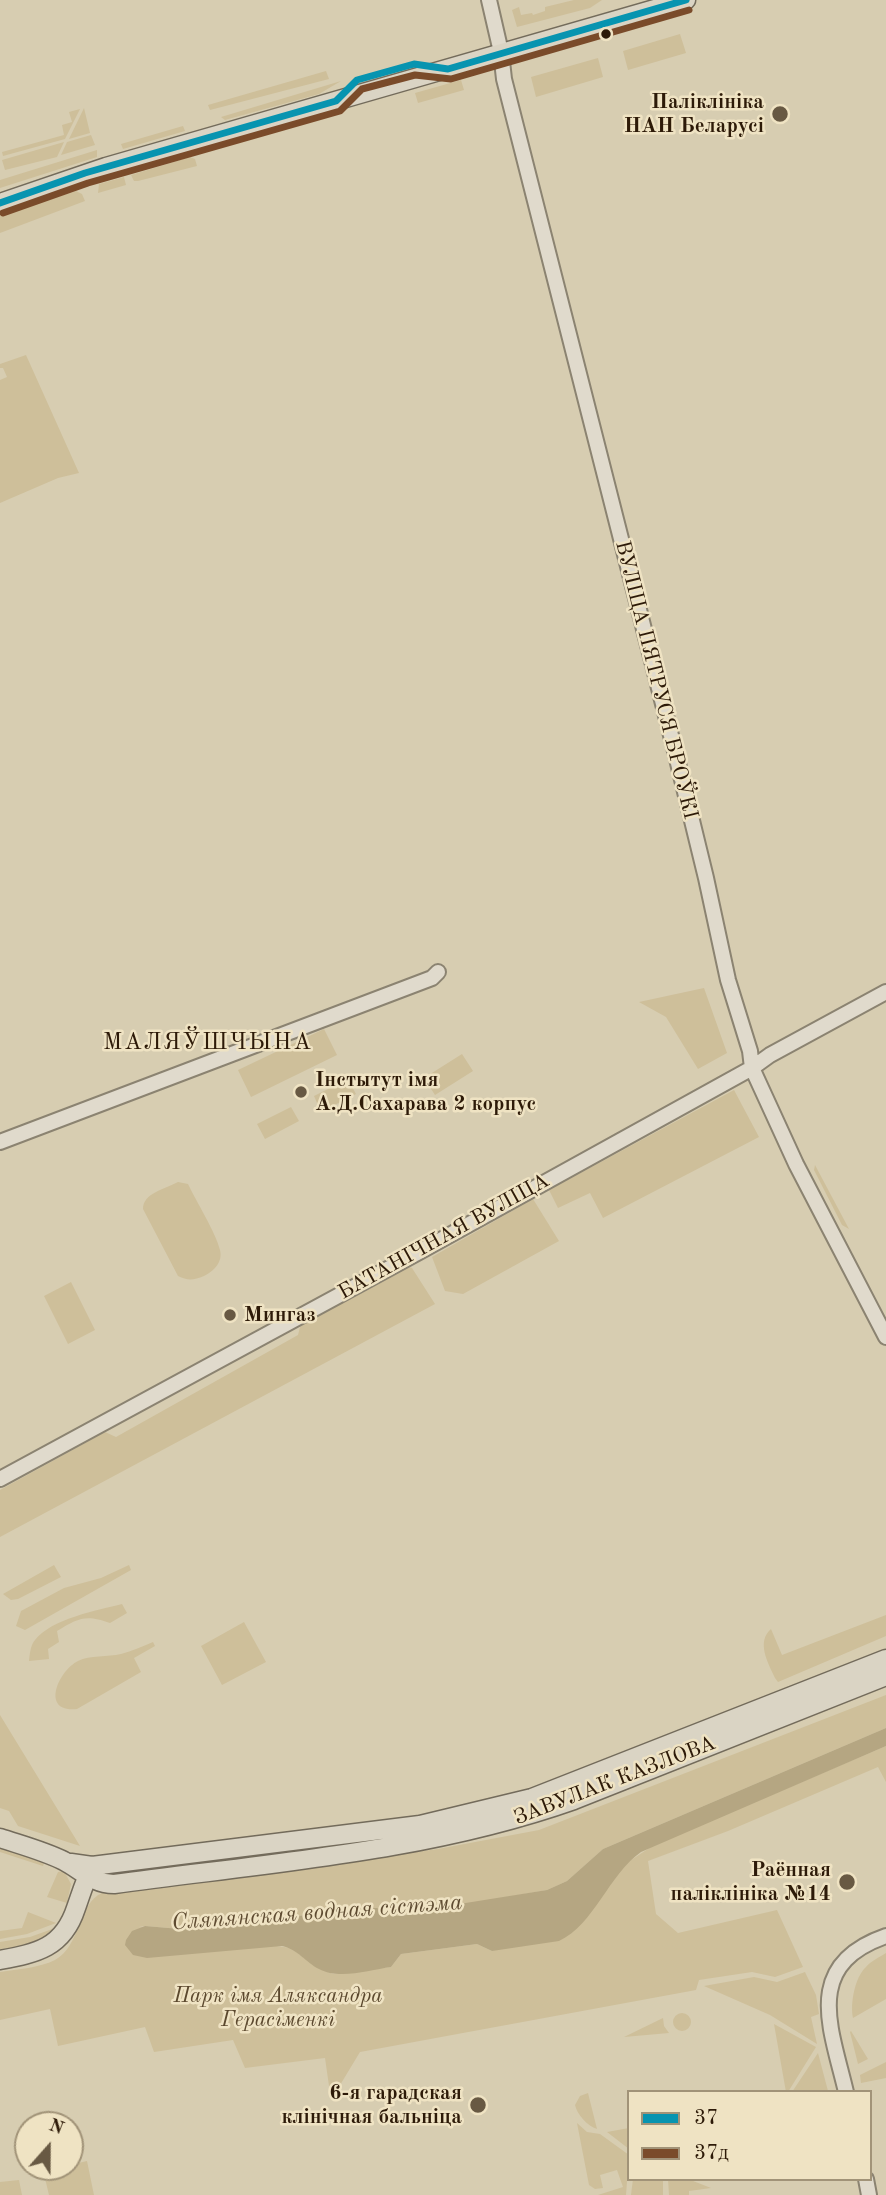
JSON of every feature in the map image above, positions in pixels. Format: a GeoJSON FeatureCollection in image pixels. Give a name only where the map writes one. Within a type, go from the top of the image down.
{"type":"FeatureCollection","features":[{"type":"Feature","properties":{"kind":"main road"},"geometry":{"type":"LineString","coordinates":[[0,203],[96,170],[686,0]]}},
{"type":"Feature","properties":{"kind":"main road","name":"ЗАВУЛАК КАЗЛОВА"},"geometry":{"type":"LineString","coordinates":[[658,1758],[886,1659]]}},
{"type":"Feature","properties":{"kind":"main road","name":"ЗАВУЛАК КАЗЛОВА"},"geometry":{"type":"LineString","coordinates":[[90,1871],[420,1825],[532,1798],[658,1758],[886,1676]]}},
{"type":"Feature","properties":{"kind":"main road"},"geometry":{"type":"LineString","coordinates":[[0,1838],[90,1871],[71,1923],[59,1939],[47,1948],[0,1960]]}},
{"type":"Feature","properties":{"kind":"street","name":"ВУЛІЦА ПЯТРУСЯ БРОЎКІ"},"geometry":{"type":"LineString","coordinates":[[489,0],[507,91],[677,759],[728,980],[750,1051],[752,1068],[808,1187],[886,1337]]}},
{"type":"Feature","properties":{"kind":"street"},"geometry":{"type":"LineString","coordinates":[[0,1142],[432,978],[438,972]]}},
{"type":"Feature","properties":{"kind":"street","name":"БАТАНІЧНАЯ ВУЛІЦА"},"geometry":{"type":"LineString","coordinates":[[0,1479],[886,992]]}},
{"type":"Feature","properties":{"kind":"street"},"geometry":{"type":"LineString","coordinates":[[846,2090],[827,2014],[833,1979],[852,1954],[866,1944],[886,1936]]}},
{"type":"Feature","properties":{"kind":"green space"},"geometry":{"type":"Polygon","coordinates":[[[574,0],[602,0],[590,8],[517,27],[512,10],[519,7],[521,15],[533,15],[545,11],[545,7],[574,0]]]}},
{"type":"Feature","properties":{"kind":"green space"},"geometry":{"type":"Polygon","coordinates":[[[680,34],[686,53],[628,70],[623,51],[680,34]]]}},
{"type":"Feature","properties":{"kind":"green space"},"geometry":{"type":"Polygon","coordinates":[[[598,58],[603,77],[536,97],[531,77],[598,58]]]}},
{"type":"Feature","properties":{"kind":"green space"},"geometry":{"type":"Polygon","coordinates":[[[326,71],[329,79],[210,110],[208,105],[326,71]]]}},
{"type":"Feature","properties":{"kind":"green space"},"geometry":{"type":"Polygon","coordinates":[[[461,80],[464,90],[418,103],[415,93],[461,80]]]}},
{"type":"Feature","properties":{"kind":"green space"},"geometry":{"type":"Polygon","coordinates":[[[341,81],[319,94],[225,120],[221,117],[341,81]]]}},
{"type":"Feature","properties":{"kind":"green space"},"geometry":{"type":"Polygon","coordinates":[[[84,108],[90,133],[69,139],[84,108]]]}},
{"type":"Feature","properties":{"kind":"green space"},"geometry":{"type":"Polygon","coordinates":[[[80,109],[65,139],[3,156],[2,152],[64,135],[62,125],[72,122],[69,112],[80,109]]]}},
{"type":"Feature","properties":{"kind":"green space"},"geometry":{"type":"Polygon","coordinates":[[[183,126],[185,131],[123,149],[121,144],[183,126]]]}},
{"type":"Feature","properties":{"kind":"green space"},"geometry":{"type":"Polygon","coordinates":[[[91,135],[95,145],[61,155],[67,142],[91,135]]]}},
{"type":"Feature","properties":{"kind":"green space"},"geometry":{"type":"Polygon","coordinates":[[[64,142],[57,157],[5,170],[2,160],[64,142]]]}},
{"type":"Feature","properties":{"kind":"green space"},"geometry":{"type":"Polygon","coordinates":[[[97,150],[97,157],[0,188],[0,180],[97,150]]]}},
{"type":"Feature","properties":{"kind":"green space"},"geometry":{"type":"Polygon","coordinates":[[[190,157],[195,159],[197,166],[138,181],[134,181],[131,175],[190,157]]]}},
{"type":"Feature","properties":{"kind":"green space"},"geometry":{"type":"Polygon","coordinates":[[[124,177],[126,185],[98,193],[99,184],[124,177]]]}},
{"type":"Feature","properties":{"kind":"green space"},"geometry":{"type":"Polygon","coordinates":[[[76,191],[82,194],[85,201],[0,233],[0,215],[76,191]]]}},
{"type":"Feature","properties":{"kind":"green space"},"geometry":{"type":"Polygon","coordinates":[[[26,355],[79,473],[58,478],[0,503],[0,380],[7,377],[0,364],[26,355]]]}},
{"type":"Feature","properties":{"kind":"green space"},"geometry":{"type":"Polygon","coordinates":[[[704,988],[727,1053],[698,1069],[666,1017],[639,1002],[704,988]]]}},
{"type":"Feature","properties":{"kind":"green space"},"geometry":{"type":"Polygon","coordinates":[[[324,1029],[337,1055],[251,1097],[238,1070],[324,1029]]]}},
{"type":"Feature","properties":{"kind":"green space"},"geometry":{"type":"Polygon","coordinates":[[[462,1054],[473,1071],[435,1095],[424,1078],[462,1054]]]}},
{"type":"Feature","properties":{"kind":"green space"},"geometry":{"type":"Polygon","coordinates":[[[348,1079],[356,1094],[321,1112],[314,1096],[348,1079]]]}},
{"type":"Feature","properties":{"kind":"green space"},"geometry":{"type":"Polygon","coordinates":[[[734,1090],[759,1137],[603,1218],[590,1193],[558,1208],[549,1190],[734,1090]]]}},
{"type":"Feature","properties":{"kind":"green space"},"geometry":{"type":"Polygon","coordinates":[[[291,1107],[299,1121],[265,1139],[257,1124],[291,1107]]]}},
{"type":"Feature","properties":{"kind":"green space"},"geometry":{"type":"Polygon","coordinates":[[[815,1165],[849,1229],[842,1225],[814,1170],[815,1165]]]}},
{"type":"Feature","properties":{"kind":"green space"},"geometry":{"type":"Polygon","coordinates":[[[178,1182],[188,1184],[220,1250],[219,1262],[214,1269],[194,1279],[178,1276],[143,1209],[151,1195],[178,1182]]]}},
{"type":"Feature","properties":{"kind":"green space"},"geometry":{"type":"Polygon","coordinates":[[[533,1199],[559,1241],[463,1294],[445,1291],[432,1257],[533,1199]]]}},
{"type":"Feature","properties":{"kind":"green space"},"geometry":{"type":"Polygon","coordinates":[[[409,1267],[435,1304],[0,1537],[0,1490],[105,1432],[116,1437],[298,1335],[301,1323],[409,1267]]]}},
{"type":"Feature","properties":{"kind":"green space"},"geometry":{"type":"Polygon","coordinates":[[[71,1282],[95,1330],[68,1344],[44,1296],[71,1282]]]}},
{"type":"Feature","properties":{"kind":"green space"},"geometry":{"type":"Polygon","coordinates":[[[54,1565],[61,1577],[18,1599],[11,1600],[3,1594],[54,1565]]]}},
{"type":"Feature","properties":{"kind":"green space"},"geometry":{"type":"Polygon","coordinates":[[[129,1565],[131,1570],[25,1630],[16,1626],[21,1611],[64,1588],[101,1578],[129,1565]]]}},
{"type":"Feature","properties":{"kind":"green space"},"geometry":{"type":"Polygon","coordinates":[[[122,1604],[127,1613],[110,1623],[88,1618],[57,1631],[59,1642],[48,1649],[49,1659],[29,1661],[33,1642],[52,1626],[76,1616],[122,1604]]]}},
{"type":"Feature","properties":{"kind":"green space"},"geometry":{"type":"Polygon","coordinates":[[[886,1615],[886,1636],[778,1682],[775,1678],[764,1646],[764,1640],[771,1629],[782,1655],[886,1615]]]}},
{"type":"Feature","properties":{"kind":"green space"},"geometry":{"type":"Polygon","coordinates":[[[244,1622],[266,1662],[222,1685],[201,1646],[244,1622]]]}},
{"type":"Feature","properties":{"kind":"green space"},"geometry":{"type":"Polygon","coordinates":[[[153,1642],[155,1646],[134,1658],[141,1672],[77,1709],[59,1705],[56,1690],[59,1682],[64,1673],[78,1661],[121,1654],[153,1642]]]}},
{"type":"Feature","properties":{"kind":"green space","name":"Парк імя Аляксандра Герасіменкі"},"geometry":{"type":"Polygon","coordinates":[[[886,1695],[886,1728],[603,1849],[567,1881],[547,1890],[398,1916],[377,1908],[359,1908],[192,1930],[139,1927],[291,1948],[312,1964],[333,1974],[391,1967],[401,1954],[477,1944],[492,1951],[654,1845],[886,1746],[886,1782],[878,1767],[728,1831],[648,1861],[656,1914],[678,1933],[777,1910],[803,1967],[775,1977],[752,1972],[699,1980],[696,1990],[360,2052],[331,2100],[325,2058],[245,2068],[233,2040],[154,2052],[145,2027],[58,2046],[50,2009],[0,2020],[0,1972],[42,1965],[64,1954],[88,1906],[102,1893],[438,1849],[539,1830],[886,1695]]]}},
{"type":"Feature","properties":{"kind":"green space"},"geometry":{"type":"Polygon","coordinates":[[[0,1715],[80,1846],[18,1826],[9,1811],[0,1808],[0,1715]]]}},
{"type":"Feature","properties":{"kind":"green space"},"geometry":{"type":"Polygon","coordinates":[[[426,1832],[423,1835],[130,1874],[129,1870],[426,1832]]]}},
{"type":"Feature","properties":{"kind":"green space"},"geometry":{"type":"Polygon","coordinates":[[[0,1845],[45,1860],[43,1866],[0,1852],[0,1845]]]}},
{"type":"Feature","properties":{"kind":"green space"},"geometry":{"type":"Polygon","coordinates":[[[64,1871],[71,1884],[67,1903],[47,1897],[58,1872],[64,1871]]]}},
{"type":"Feature","properties":{"kind":"green space"},"geometry":{"type":"Polygon","coordinates":[[[28,1912],[56,1923],[27,1934],[0,1939],[0,1931],[22,1928],[28,1912]]]}},
{"type":"Feature","properties":{"kind":"green space"},"geometry":{"type":"Polygon","coordinates":[[[58,1927],[39,1942],[0,1949],[0,1942],[30,1937],[58,1927]]]}},
{"type":"Feature","properties":{"kind":"green space"},"geometry":{"type":"Polygon","coordinates":[[[886,1953],[886,1999],[853,2018],[853,1998],[862,1971],[886,1953]]]}},
{"type":"Feature","properties":{"kind":"green space"},"geometry":{"type":"Polygon","coordinates":[[[805,1972],[816,1995],[819,2014],[811,2017],[817,2044],[770,2015],[704,1986],[754,1977],[777,1982],[805,1972]]]}},
{"type":"Feature","properties":{"kind":"green space"},"geometry":{"type":"Polygon","coordinates":[[[678,2013],[686,2013],[691,2022],[689,2029],[678,2031],[673,2026],[673,2018],[678,2013]]]}},
{"type":"Feature","properties":{"kind":"green space"},"geometry":{"type":"Polygon","coordinates":[[[663,2018],[669,2033],[624,2037],[663,2018]]]}},
{"type":"Feature","properties":{"kind":"green space"},"geometry":{"type":"Polygon","coordinates":[[[774,2024],[816,2047],[789,2090],[786,2090],[774,2024]]]}},
{"type":"Feature","properties":{"kind":"green space"},"geometry":{"type":"Polygon","coordinates":[[[850,2032],[868,2059],[858,2064],[850,2032]]]}},
{"type":"Feature","properties":{"kind":"green space"},"geometry":{"type":"Polygon","coordinates":[[[818,2053],[828,2090],[793,2090],[818,2053]]]}},
{"type":"Feature","properties":{"kind":"green space"},"geometry":{"type":"Polygon","coordinates":[[[886,2062],[886,2078],[861,2083],[860,2075],[886,2062]]]}},
{"type":"Feature","properties":{"kind":"green space"},"geometry":{"type":"Polygon","coordinates":[[[588,2093],[597,2129],[583,2119],[575,2105],[580,2096],[588,2093]]]}},
{"type":"Feature","properties":{"kind":"green space"},"geometry":{"type":"Polygon","coordinates":[[[577,2123],[587,2132],[600,2134],[627,2154],[626,2195],[598,2195],[623,2187],[617,2170],[600,2175],[603,2188],[595,2189],[589,2185],[577,2123]]]}},
{"type":"Feature","properties":{"kind":"green space"},"geometry":{"type":"Polygon","coordinates":[[[627,2128],[627,2147],[607,2132],[627,2128]]]}},
{"type":"Feature","properties":{"kind":"green space"},"geometry":{"type":"Polygon","coordinates":[[[87,2161],[94,2195],[49,2195],[46,2181],[84,2181],[84,2162],[87,2161]]]}},
{"type":"Feature","properties":{"kind":"green space"},"geometry":{"type":"Polygon","coordinates":[[[19,2181],[22,2195],[0,2195],[0,2182],[19,2181]]]}},
{"type":"Feature","properties":{"kind":"green space"},"geometry":{"type":"Polygon","coordinates":[[[633,2181],[663,2181],[663,2195],[631,2195],[633,2181]]]}},
{"type":"Feature","properties":{"kind":"green space"},"geometry":{"type":"Polygon","coordinates":[[[668,2181],[693,2181],[711,2188],[689,2191],[689,2195],[669,2195],[668,2181]]]}},
{"type":"Feature","properties":{"kind":"shaded area"},"geometry":{"type":"Polygon","coordinates":[[[886,1728],[886,1746],[641,1852],[620,1873],[582,1923],[559,1941],[492,1951],[477,1944],[401,1954],[391,1967],[345,1974],[319,1969],[293,1950],[282,1946],[147,1958],[133,1955],[125,1945],[132,1931],[145,1926],[192,1930],[359,1908],[377,1908],[398,1916],[547,1890],[567,1881],[603,1849],[886,1728]]]}},
{"type":"Feature","properties":{"kind":"transit line","name":"37"},"geometry":{"type":"LineString","coordinates":[[0,203],[85,173],[336,101],[357,80],[414,64],[448,69],[686,0]]}},
{"type":"Feature","properties":{"kind":"transit line","name":"37д"},"geometry":{"type":"LineString","coordinates":[[3,213],[88,183],[340,111],[362,89],[415,75],[451,79],[689,10]]}},
{"type":"Feature","properties":{"kind":"place","name":"Паліклініка НАН Беларусі"},"geometry":{"type":"Point","coordinates":[780,114]}},
{"type":"Feature","properties":{"kind":"place","name":"Інстытут імя А.Д.Сахарава 2 корпус"},"geometry":{"type":"Point","coordinates":[301,1092]}},
{"type":"Feature","properties":{"kind":"place","name":"Мингаз"},"geometry":{"type":"Point","coordinates":[230,1315]}},
{"type":"Feature","properties":{"kind":"place","name":"Раённая паліклініка №14"},"geometry":{"type":"Point","coordinates":[847,1882]}},
{"type":"Feature","properties":{"kind":"place","name":"6-я гарадская клінічная бальніца"},"geometry":{"type":"Point","coordinates":[478,2105]}},
{"type":"Feature","properties":{"kind":"district","name":"МАЛЯЎШЧЫНА"},"geometry":{"type":"Point","coordinates":[208,1043]}},
{"type":"Feature","properties":{"kind":"water label","name":"Сляпянская водная сістэма"},"geometry":{"type":"Point","coordinates":[317,1913]}}]}
